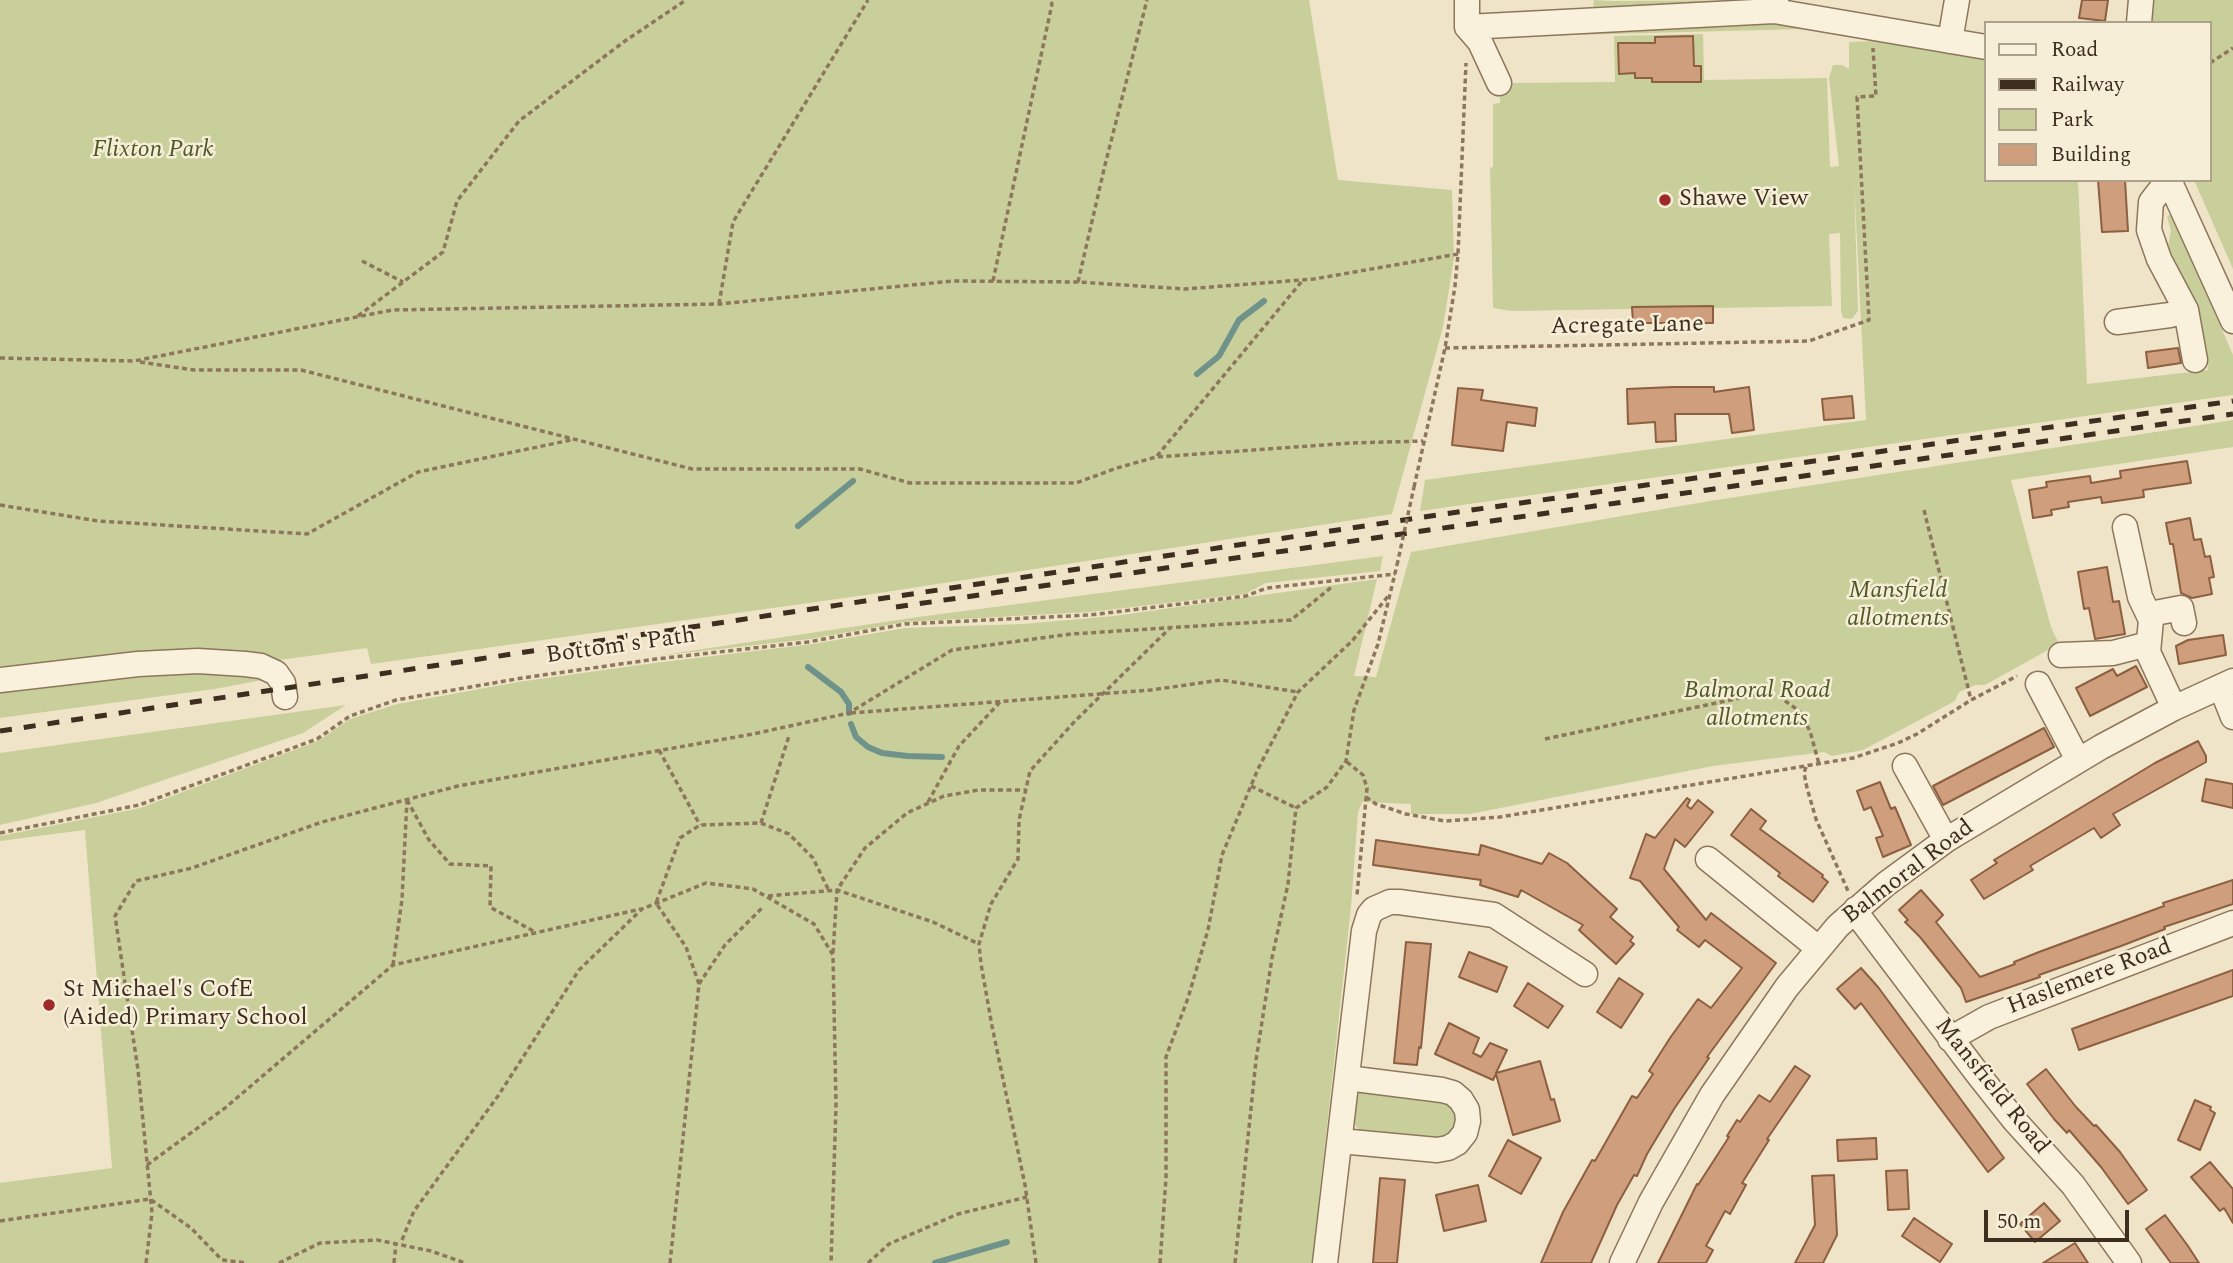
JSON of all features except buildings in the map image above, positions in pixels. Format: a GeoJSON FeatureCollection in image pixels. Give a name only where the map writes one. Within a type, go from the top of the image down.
{"type":"FeatureCollection","features":[{"type":"Feature","properties":{"kind":"street"},"geometry":{"type":"LineString","coordinates":[[1467,0],[1467,27],[1480,42],[1499,83]]}},
{"type":"Feature","properties":{"kind":"street"},"geometry":{"type":"LineString","coordinates":[[1950,40],[1957,0]]}},
{"type":"Feature","properties":{"kind":"street"},"geometry":{"type":"LineString","coordinates":[[2139,21],[2141,0]]}},
{"type":"Feature","properties":{"kind":"street"},"geometry":{"type":"LineString","coordinates":[[1467,27],[1775,6],[1874,28],[1984,47]]}},
{"type":"Feature","properties":{"kind":"street"},"geometry":{"type":"LineString","coordinates":[[2166,182],[2151,202],[2149,230],[2159,259],[2186,310],[2195,360]]}},
{"type":"Feature","properties":{"kind":"street"},"geometry":{"type":"LineString","coordinates":[[2169,182],[2233,321]]}},
{"type":"Feature","properties":{"kind":"street"},"geometry":{"type":"LineString","coordinates":[[2117,322],[2170,315],[2186,310]]}},
{"type":"Feature","properties":{"kind":"street"},"geometry":{"type":"LineString","coordinates":[[2123,528],[2140,597],[2150,614],[2148,644],[2151,661],[2174,708]]}},
{"type":"Feature","properties":{"kind":"street"},"geometry":{"type":"LineString","coordinates":[[2150,614],[2181,608],[2184,623]]}},
{"type":"Feature","properties":{"kind":"street"},"geometry":{"type":"LineString","coordinates":[[2061,654],[2113,653],[2148,644]]}},
{"type":"Feature","properties":{"kind":"street"},"geometry":{"type":"LineString","coordinates":[[0,680],[138,664],[245,664],[261,666],[276,673],[284,683],[285,697]]}},
{"type":"Feature","properties":{"kind":"street"},"geometry":{"type":"LineString","coordinates":[[2032,678],[2078,760]]}},
{"type":"Feature","properties":{"kind":"street","name":"Balmoral Road"},"geometry":{"type":"LineString","coordinates":[[1622,1263],[1651,1202],[1712,1095],[1818,948],[1856,909],[1946,840],[2078,760],[2174,708],[2227,684],[2233,717]]}},
{"type":"Feature","properties":{"kind":"street"},"geometry":{"type":"LineString","coordinates":[[1905,766],[1946,840]]}},
{"type":"Feature","properties":{"kind":"street"},"geometry":{"type":"LineString","coordinates":[[1708,859],[1818,948]]}},
{"type":"Feature","properties":{"kind":"street"},"geometry":{"type":"LineString","coordinates":[[1325,1263],[1365,923],[1369,915],[1382,905],[1399,902],[1494,915],[1585,974]]}},
{"type":"Feature","properties":{"kind":"street","name":"Mansfield Road"},"geometry":{"type":"LineString","coordinates":[[1856,909],[1950,1039],[2015,1121],[2073,1185],[2129,1263]]}},
{"type":"Feature","properties":{"kind":"street","name":"Haslemere Road"},"geometry":{"type":"LineString","coordinates":[[1950,1039],[1989,1017],[2233,923]]}},
{"type":"Feature","properties":{"kind":"street"},"geometry":{"type":"LineString","coordinates":[[1340,1141],[1437,1150],[1457,1143],[1465,1133],[1468,1121],[1467,1110],[1453,1093],[1347,1078]]}},
{"type":"Feature","properties":{"kind":"path"},"geometry":{"type":"LineString","coordinates":[[355,318],[443,252],[457,201],[519,121],[625,41],[686,0]]}},
{"type":"Feature","properties":{"kind":"path"},"geometry":{"type":"LineString","coordinates":[[719,304],[733,222],[868,0]]}},
{"type":"Feature","properties":{"kind":"path"},"geometry":{"type":"LineString","coordinates":[[993,281],[1052,5],[1050,0]]}},
{"type":"Feature","properties":{"kind":"path"},"geometry":{"type":"LineString","coordinates":[[1078,282],[1147,0]]}},
{"type":"Feature","properties":{"kind":"path"},"geometry":{"type":"LineString","coordinates":[[1234,1263],[1256,1060],[1272,958],[1288,884],[1296,808],[1327,787],[1346,761],[1354,710],[1378,644],[1445,348],[1458,254],[1467,27]]}},
{"type":"Feature","properties":{"kind":"path","name":"Acregate Lane"},"geometry":{"type":"LineString","coordinates":[[1445,348],[1809,341],[1869,320],[1857,97],[1876,96],[1872,37],[1874,28]]}},
{"type":"Feature","properties":{"kind":"path"},"geometry":{"type":"LineString","coordinates":[[2212,62],[2233,48]]}},
{"type":"Feature","properties":{"kind":"path"},"geometry":{"type":"LineString","coordinates":[[134,361],[392,310],[719,304],[953,281],[1078,282],[1185,289],[1303,280],[1458,254]]}},
{"type":"Feature","properties":{"kind":"path"},"geometry":{"type":"LineString","coordinates":[[362,261],[403,282]]}},
{"type":"Feature","properties":{"kind":"path"},"geometry":{"type":"LineString","coordinates":[[1156,457],[1303,280]]}},
{"type":"Feature","properties":{"kind":"path"},"geometry":{"type":"LineString","coordinates":[[0,358],[134,361],[194,370],[301,370],[692,469],[860,469],[910,483],[1076,483],[1156,457],[1351,443],[1423,441]]}},
{"type":"Feature","properties":{"kind":"path"},"geometry":{"type":"LineString","coordinates":[[0,505],[98,521],[307,534],[418,472],[573,439]]}},
{"type":"Feature","properties":{"kind":"path"},"geometry":{"type":"LineString","coordinates":[[1924,510],[1971,700]]}},
{"type":"Feature","properties":{"kind":"path","name":"Bottom's Path"},"geometry":{"type":"LineString","coordinates":[[0,833],[139,805],[317,738],[350,716],[396,700],[522,678],[656,659],[808,642],[905,624],[1102,614],[1246,596],[1267,588],[1395,574]]}},
{"type":"Feature","properties":{"kind":"path"},"geometry":{"type":"LineString","coordinates":[[849,713],[952,650],[1071,634],[1291,620],[1333,586]]}},
{"type":"Feature","properties":{"kind":"path"},"geometry":{"type":"LineString","coordinates":[[1160,1263],[1166,1178],[1166,1057],[1188,998],[1208,930],[1222,855],[1251,786],[1298,692],[1352,641],[1390,593]]}},
{"type":"Feature","properties":{"kind":"path"},"geometry":{"type":"LineString","coordinates":[[1036,1263],[1027,1197],[992,1026],[979,944],[991,904],[1018,859],[1019,820],[1030,771],[1075,721],[1172,627]]}},
{"type":"Feature","properties":{"kind":"path"},"geometry":{"type":"LineString","coordinates":[[1366,797],[1376,804],[1406,814],[1445,821],[1500,817],[1806,767],[1853,758],[1898,743],[1947,717],[1971,700],[2032,678]]}},
{"type":"Feature","properties":{"kind":"path"},"geometry":{"type":"LineString","coordinates":[[146,1263],[152,1213],[138,1070],[115,916],[136,881],[192,867],[322,822],[458,786],[752,734],[849,713],[1151,690],[1221,680],[1298,692]]}},
{"type":"Feature","properties":{"kind":"path"},"geometry":{"type":"LineString","coordinates":[[1545,739],[1764,693],[1778,696],[1798,710],[1810,731],[1819,764]]}},
{"type":"Feature","properties":{"kind":"path"},"geometry":{"type":"LineString","coordinates":[[927,804],[959,746],[1002,701]]}},
{"type":"Feature","properties":{"kind":"path"},"geometry":{"type":"LineString","coordinates":[[761,822],[789,736]]}},
{"type":"Feature","properties":{"kind":"path"},"geometry":{"type":"LineString","coordinates":[[659,750],[700,825]]}},
{"type":"Feature","properties":{"kind":"path"},"geometry":{"type":"LineString","coordinates":[[1346,761],[1363,775],[1367,788],[1357,898]]}},
{"type":"Feature","properties":{"kind":"path"},"geometry":{"type":"LineString","coordinates":[[1806,767],[1804,772],[1807,788],[1816,819],[1856,909]]}},
{"type":"Feature","properties":{"kind":"path"},"geometry":{"type":"LineString","coordinates":[[1251,786],[1296,808]]}},
{"type":"Feature","properties":{"kind":"path"},"geometry":{"type":"LineString","coordinates":[[831,1263],[836,1105],[833,955],[837,890],[865,848],[907,813],[944,796],[979,790],[1026,790]]}},
{"type":"Feature","properties":{"kind":"path"},"geometry":{"type":"LineString","coordinates":[[407,800],[429,840],[450,864],[491,866],[490,906],[535,932]]}},
{"type":"Feature","properties":{"kind":"path"},"geometry":{"type":"LineString","coordinates":[[393,965],[402,899],[407,800]]}},
{"type":"Feature","properties":{"kind":"path"},"geometry":{"type":"LineString","coordinates":[[656,903],[680,838],[700,825],[761,822],[789,834],[813,858],[829,891]]}},
{"type":"Feature","properties":{"kind":"path"},"geometry":{"type":"LineString","coordinates":[[147,1165],[225,1108],[393,965],[642,909],[706,883],[753,889],[814,924],[833,955]]}},
{"type":"Feature","properties":{"kind":"path"},"geometry":{"type":"LineString","coordinates":[[765,896],[837,890],[933,922],[979,944]]}},
{"type":"Feature","properties":{"kind":"path"},"geometry":{"type":"LineString","coordinates":[[656,903],[686,947],[699,984],[670,1263]]}},
{"type":"Feature","properties":{"kind":"path"},"geometry":{"type":"LineString","coordinates":[[699,984],[725,945],[764,906]]}},
{"type":"Feature","properties":{"kind":"path"},"geometry":{"type":"LineString","coordinates":[[402,1240],[414,1211],[498,1096],[579,970],[642,909]]}},
{"type":"Feature","properties":{"kind":"path"},"geometry":{"type":"LineString","coordinates":[[868,1263],[890,1244],[958,1214],[1027,1197]]}},
{"type":"Feature","properties":{"kind":"path"},"geometry":{"type":"LineString","coordinates":[[0,1221],[150,1199],[191,1228],[222,1260],[247,1263]]}},
{"type":"Feature","properties":{"kind":"path"},"geometry":{"type":"LineString","coordinates":[[279,1263],[320,1243],[377,1240],[431,1251],[466,1263]]}},
{"type":"Feature","properties":{"kind":"path"},"geometry":{"type":"LineString","coordinates":[[394,1263],[396,1244]]}},
{"type":"Feature","properties":{"kind":"green space","name":"Flixton Park"},"geometry":{"type":"Polygon","coordinates":[[[0,0],[1309,0],[1338,180],[1452,190],[1454,258],[1443,327],[1392,514],[866,595],[371,664],[367,648],[273,661],[0,673],[0,0]]]}},
{"type":"Feature","properties":{"kind":"green space"},"geometry":{"type":"Polygon","coordinates":[[[1594,0],[1614,1],[1768,0],[1593,8],[1594,0]]]}},
{"type":"Feature","properties":{"kind":"green space"},"geometry":{"type":"Polygon","coordinates":[[[2153,0],[2233,0],[2233,269],[2195,182],[2212,182],[2212,21],[2151,21],[2153,0]]]}},
{"type":"Feature","properties":{"kind":"green space"},"geometry":{"type":"Polygon","coordinates":[[[1774,17],[1802,25],[1801,29],[1497,37],[1774,17]]]}},
{"type":"Feature","properties":{"kind":"green space"},"geometry":{"type":"Polygon","coordinates":[[[1703,34],[1704,80],[1827,78],[1830,167],[1839,166],[1829,78],[1833,65],[1842,65],[1849,69],[1849,42],[1884,38],[1984,53],[1984,182],[2078,182],[2087,384],[2208,370],[2201,320],[2168,247],[2171,231],[2167,216],[2172,214],[2233,355],[2233,395],[1420,511],[1425,480],[1866,420],[1854,182],[1858,311],[1852,319],[1843,318],[1841,310],[1840,233],[1829,234],[1832,306],[1714,308],[1713,323],[1633,323],[1632,309],[1511,311],[1493,308],[1490,168],[1493,167],[1493,104],[1500,103],[1500,92],[1509,83],[1615,82],[1614,36],[1703,34]]]}},
{"type":"Feature","properties":{"kind":"green space"},"geometry":{"type":"Polygon","coordinates":[[[2233,420],[2233,447],[2011,480],[2051,627],[2059,644],[1985,685],[1975,685],[1959,692],[1955,701],[1863,750],[1832,756],[1824,752],[1713,766],[1470,814],[1411,814],[1411,804],[1362,802],[1358,813],[1351,907],[1312,1263],[0,1263],[0,1183],[112,1168],[85,830],[0,841],[0,836],[140,808],[318,741],[350,719],[397,704],[518,682],[813,644],[905,628],[1023,624],[1114,616],[1377,579],[1354,676],[1376,677],[1411,552],[1710,501],[2233,420]]]}},
{"type":"Feature","properties":{"kind":"green space"},"geometry":{"type":"Polygon","coordinates":[[[1383,556],[1380,571],[1266,583],[1245,594],[1090,612],[905,622],[810,639],[656,656],[918,617],[1383,556]]]}},
{"type":"Feature","properties":{"kind":"green space"},"geometry":{"type":"Polygon","coordinates":[[[212,669],[267,679],[215,689],[0,718],[0,687],[212,669]]]}},
{"type":"Feature","properties":{"kind":"green space"},"geometry":{"type":"Polygon","coordinates":[[[346,705],[303,733],[96,803],[0,825],[0,753],[346,705]]]}},
{"type":"Feature","properties":{"kind":"green space"},"geometry":{"type":"Polygon","coordinates":[[[1366,1089],[1451,1100],[1460,1121],[1446,1141],[1361,1131],[1353,1119],[1354,1101],[1358,1094],[1366,1089]]]}},
{"type":"Feature","properties":{"kind":"waterway"},"geometry":{"type":"LineString","coordinates":[[1197,374],[1219,356],[1239,320],[1264,301]]}},
{"type":"Feature","properties":{"kind":"waterway"},"geometry":{"type":"LineString","coordinates":[[798,526],[853,481]]}},
{"type":"Feature","properties":{"kind":"waterway"},"geometry":{"type":"LineString","coordinates":[[808,667],[841,692],[849,704],[849,713]]}},
{"type":"Feature","properties":{"kind":"waterway"},"geometry":{"type":"LineString","coordinates":[[851,724],[856,737],[868,747],[882,753],[942,757]]}},
{"type":"Feature","properties":{"kind":"waterway"},"geometry":{"type":"LineString","coordinates":[[935,1263],[1007,1242]]}},
{"type":"Feature","properties":{"kind":"railway"},"geometry":{"type":"LineString","coordinates":[[0,731],[1444,514],[2233,401]]}},
{"type":"Feature","properties":{"kind":"railway"},"geometry":{"type":"LineString","coordinates":[[896,607],[2233,414]]}},
{"type":"Feature","properties":{"kind":"place","name":"Shawe View"},"geometry":{"type":"Point","coordinates":[1665,200]}},
{"type":"Feature","properties":{"kind":"place","name":"St Michael's CofE (Aided) Primary School"},"geometry":{"type":"Point","coordinates":[49,1005]}},
{"type":"Feature","properties":{"kind":"park label","name":"Mansfield allotments"},"geometry":{"type":"Point","coordinates":[1898,606]}},
{"type":"Feature","properties":{"kind":"park label","name":"Balmoral Road allotments"},"geometry":{"type":"Point","coordinates":[1757,706]}}]}
